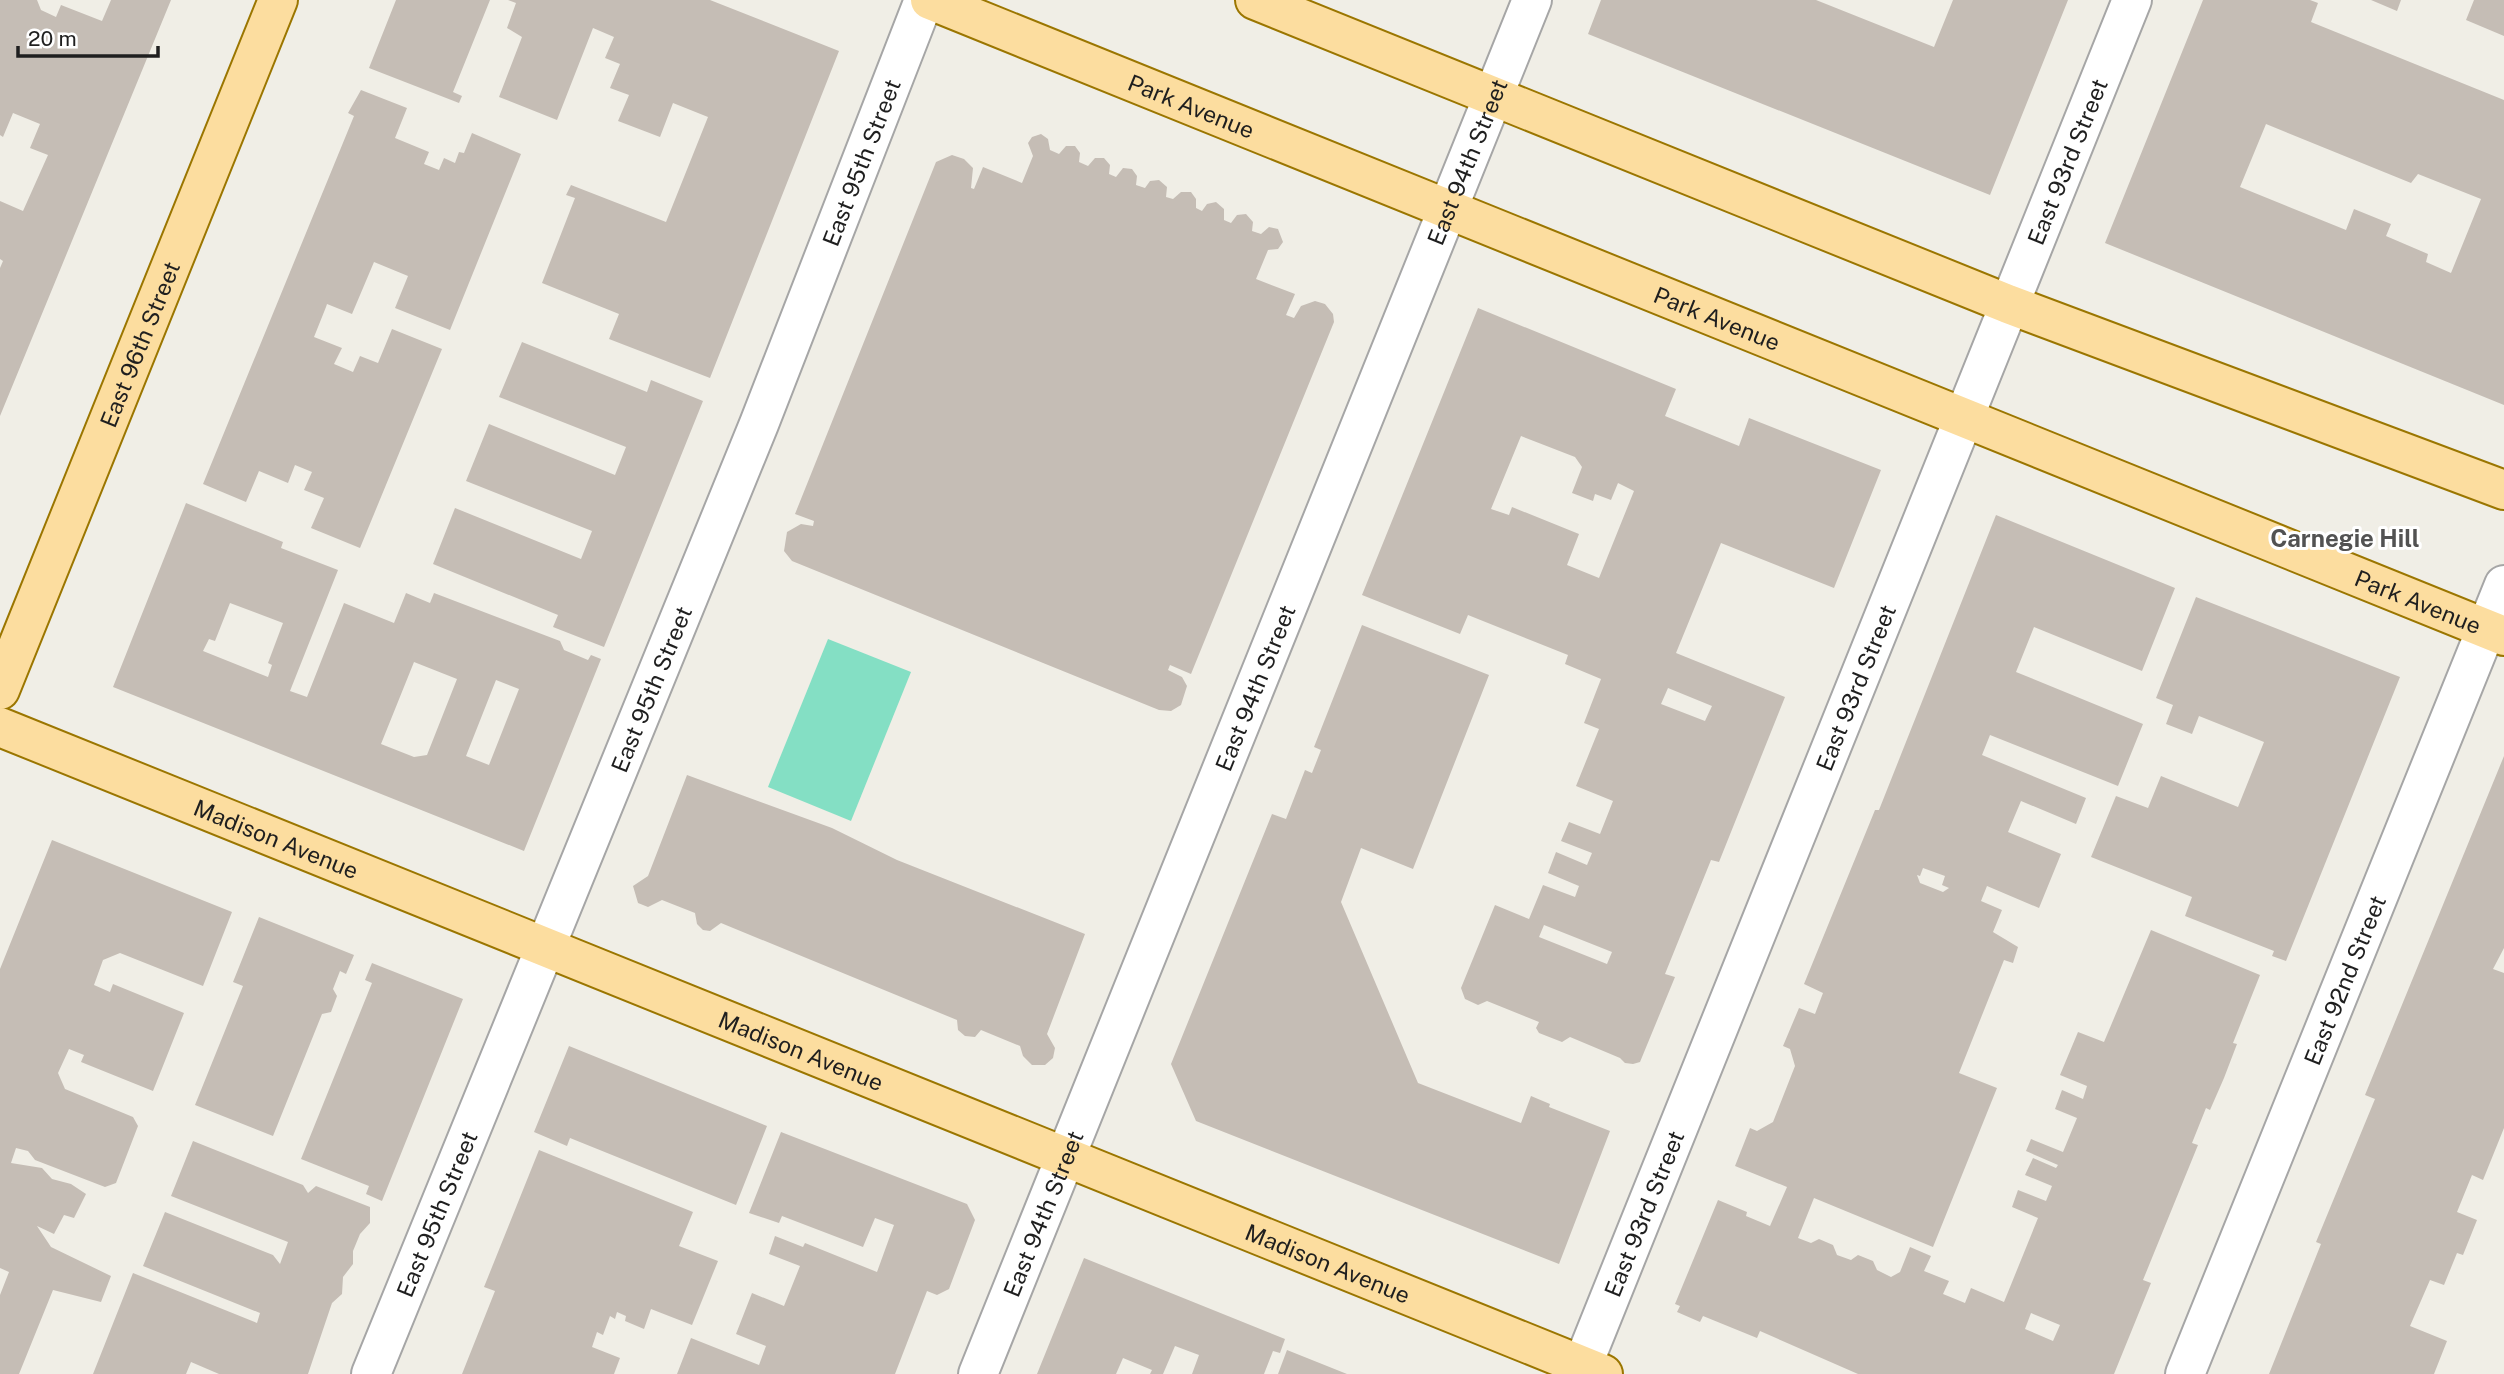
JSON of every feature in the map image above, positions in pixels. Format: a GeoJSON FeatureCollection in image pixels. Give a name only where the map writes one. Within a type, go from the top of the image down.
{"type":"FeatureCollection","features":[{"type":"Feature","properties":{"kind":"main road","name":"East 96th Street"},"geometry":{"type":"LineString","coordinates":[[0,690],[278,0]]}},
{"type":"Feature","properties":{"kind":"main road","name":"Park Avenue"},"geometry":{"type":"LineString","coordinates":[[930,0],[2495,633]]}},
{"type":"Feature","properties":{"kind":"main road"},"geometry":{"type":"LineString","coordinates":[[1255,0],[2008,304],[2504,490]]}},
{"type":"Feature","properties":{"kind":"main road","name":"Madison Avenue"},"geometry":{"type":"LineString","coordinates":[[0,727],[1588,1371]]}},
{"type":"Feature","properties":{"kind":"street","name":"East 95th Street"},"geometry":{"type":"LineString","coordinates":[[370,1374],[759,424],[924,0]]}},
{"type":"Feature","properties":{"kind":"street","name":"East 94th Street"},"geometry":{"type":"LineString","coordinates":[[978,1374],[1532,0]]}},
{"type":"Feature","properties":{"kind":"street","name":"East 93rd Street"},"geometry":{"type":"LineString","coordinates":[[1588,1371],[1962,418],[2132,0]]}},
{"type":"Feature","properties":{"kind":"street","name":"East 92nd Street"},"geometry":{"type":"LineString","coordinates":[[2185,1374],[2495,633],[2504,586]]}},
{"type":"Feature","properties":{"kind":"green space"},"geometry":{"type":"Polygon","coordinates":[[[828,639],[911,672],[851,821],[768,787],[828,639]]]}},
{"type":"Feature","properties":{"kind":"building"},"geometry":{"type":"Polygon","coordinates":[[[0,0],[37,0],[41,10],[56,17],[61,5],[102,21],[111,0],[171,0],[0,416],[0,268],[3,261],[0,259],[0,201],[23,211],[48,155],[30,148],[40,124],[13,113],[3,137],[0,135],[0,0]]]}},
{"type":"Feature","properties":{"kind":"building"},"geometry":{"type":"Polygon","coordinates":[[[396,0],[490,0],[453,92],[462,96],[459,103],[369,68],[396,0]]]}},
{"type":"Feature","properties":{"kind":"building"},"geometry":{"type":"Polygon","coordinates":[[[508,0],[710,0],[839,51],[710,378],[609,339],[619,314],[542,283],[575,198],[566,195],[571,185],[666,222],[708,117],[673,103],[660,137],[618,121],[629,95],[610,88],[620,64],[605,58],[614,37],[593,28],[557,120],[499,97],[522,37],[507,28],[516,3],[508,0]]]}},
{"type":"Feature","properties":{"kind":"building"},"geometry":{"type":"Polygon","coordinates":[[[1601,0],[1816,0],[1934,47],[1953,0],[2068,0],[1990,195],[1588,34],[1601,0]]]}},
{"type":"Feature","properties":{"kind":"building"},"geometry":{"type":"Polygon","coordinates":[[[2203,0],[2310,0],[2318,3],[2311,22],[2504,100],[2504,405],[2105,243],[2203,0]],[[2266,124],[2240,187],[2346,230],[2354,209],[2391,224],[2386,236],[2428,254],[2426,262],[2451,273],[2481,199],[2418,174],[2411,183],[2266,124]]]}},
{"type":"Feature","properties":{"kind":"building"},"geometry":{"type":"Polygon","coordinates":[[[2371,0],[2401,0],[2397,11],[2371,0]]]}},
{"type":"Feature","properties":{"kind":"building"},"geometry":{"type":"Polygon","coordinates":[[[2474,0],[2504,0],[2504,36],[2466,20],[2474,0]]]}},
{"type":"Feature","properties":{"kind":"building"},"geometry":{"type":"Polygon","coordinates":[[[361,90],[407,108],[395,138],[429,152],[424,164],[439,170],[444,158],[455,163],[459,152],[464,153],[472,133],[521,154],[450,330],[395,308],[408,276],[374,262],[352,314],[327,304],[314,337],[342,348],[334,364],[353,372],[360,356],[378,363],[392,329],[442,349],[360,548],[311,528],[324,498],[304,490],[312,472],[295,465],[288,483],[259,471],[246,502],[203,484],[354,116],[348,113],[361,90]]]}},
{"type":"Feature","properties":{"kind":"building"},"geometry":{"type":"Polygon","coordinates":[[[1041,134],[1048,139],[1050,150],[1059,154],[1066,146],[1075,146],[1080,153],[1079,162],[1088,166],[1095,158],[1104,158],[1110,165],[1109,174],[1116,177],[1123,168],[1132,169],[1137,176],[1136,185],[1145,188],[1150,181],[1159,180],[1167,187],[1166,197],[1173,199],[1181,192],[1191,192],[1196,199],[1196,208],[1202,211],[1207,204],[1216,202],[1224,209],[1224,220],[1231,223],[1237,215],[1246,214],[1253,222],[1252,231],[1261,234],[1269,227],[1278,229],[1283,242],[1278,249],[1268,250],[1256,279],[1295,294],[1286,315],[1294,318],[1301,306],[1315,301],[1325,304],[1333,314],[1334,322],[1191,674],[1170,665],[1168,670],[1182,677],[1187,686],[1181,705],[1171,711],[1159,710],[792,561],[784,551],[787,532],[801,524],[813,526],[814,521],[795,514],[936,162],[952,155],[964,159],[973,168],[971,188],[974,189],[983,167],[1022,183],[1033,156],[1028,143],[1032,137],[1041,134]]]}},
{"type":"Feature","properties":{"kind":"building"},"geometry":{"type":"Polygon","coordinates":[[[1478,308],[1676,389],[1665,416],[1739,446],[1749,418],[1881,470],[1834,588],[1721,543],[1676,653],[1785,697],[1719,862],[1711,860],[1665,974],[1675,977],[1640,1062],[1625,1063],[1620,1058],[1570,1037],[1562,1042],[1539,1033],[1536,1028],[1539,1022],[1487,1001],[1478,1005],[1465,999],[1461,988],[1495,905],[1529,919],[1543,885],[1575,897],[1579,886],[1548,873],[1556,852],[1587,865],[1592,853],[1561,841],[1569,822],[1600,834],[1613,801],[1576,786],[1599,729],[1584,723],[1601,679],[1565,664],[1568,655],[1468,615],[1460,634],[1362,595],[1478,308]],[[1521,436],[1491,509],[1509,515],[1512,507],[1579,534],[1567,565],[1599,578],[1634,491],[1618,483],[1611,500],[1595,494],[1593,501],[1572,493],[1582,467],[1575,457],[1521,436]],[[1668,688],[1661,704],[1705,721],[1712,706],[1668,688]],[[1544,925],[1539,937],[1607,964],[1612,952],[1544,925]]]}},
{"type":"Feature","properties":{"kind":"building"},"geometry":{"type":"Polygon","coordinates":[[[522,342],[647,392],[651,380],[703,401],[604,647],[553,627],[558,615],[433,564],[455,508],[581,559],[592,531],[466,481],[489,424],[615,475],[626,447],[499,397],[522,342]]]}},
{"type":"Feature","properties":{"kind":"building"},"geometry":{"type":"Polygon","coordinates":[[[186,503],[283,542],[281,548],[338,570],[290,691],[307,697],[344,603],[394,623],[406,593],[430,603],[434,593],[560,641],[564,650],[588,660],[591,655],[601,659],[524,851],[113,687],[186,503]],[[230,603],[215,641],[209,639],[203,651],[268,677],[272,665],[268,663],[283,623],[230,603]],[[414,662],[381,744],[414,757],[427,755],[457,679],[414,662]],[[496,680],[466,756],[489,765],[519,689],[496,680]]]}},
{"type":"Feature","properties":{"kind":"building"},"geometry":{"type":"Polygon","coordinates":[[[1996,515],[2175,588],[2142,671],[2034,627],[2016,672],[2143,724],[2118,786],[1990,735],[1982,755],[2086,798],[2076,824],[2021,801],[2008,832],[2061,854],[2039,908],[1987,886],[1981,901],[2002,910],[1993,932],[2018,947],[2013,963],[2004,960],[1959,1073],[1997,1088],[1933,1247],[1814,1198],[1798,1238],[1811,1243],[1819,1239],[1833,1245],[1837,1255],[1851,1260],[1858,1255],[1873,1261],[1877,1270],[1891,1277],[1900,1272],[1910,1247],[1931,1256],[1924,1271],[1949,1281],[1943,1294],[1965,1303],[1971,1288],[2004,1302],[2038,1218],[2012,1207],[2018,1190],[2046,1201],[2052,1186],[2025,1175],[2033,1158],[2056,1168],[2058,1165],[2026,1151],[2031,1139],[2063,1152],[2077,1118],[2055,1109],[2062,1090],[2083,1099],[2087,1086],[2060,1075],[2078,1032],[2104,1042],[2151,930],[2260,975],[2233,1043],[2237,1044],[2224,1078],[2210,1110],[2206,1108],[2192,1143],[2198,1145],[2143,1280],[2151,1283],[2114,1374],[1858,1374],[1760,1331],[1757,1338],[1703,1316],[1700,1322],[1677,1312],[1680,1306],[1675,1304],[1718,1200],[1747,1212],[1746,1216],[1770,1226],[1787,1187],[1735,1166],[1750,1128],[1757,1131],[1773,1122],[1795,1066],[1790,1049],[1783,1046],[1799,1008],[1815,1014],[1823,993],[1804,984],[1875,810],[1879,810],[1996,515]],[[1923,868],[1920,876],[1917,875],[1920,883],[1943,892],[1949,888],[1942,885],[1945,876],[1923,868]],[[2031,1313],[2025,1329],[2053,1341],[2060,1325],[2031,1313]]]}},
{"type":"Feature","properties":{"kind":"building"},"geometry":{"type":"Polygon","coordinates":[[[2196,597],[2400,677],[2286,961],[2272,956],[2274,951],[2185,916],[2192,897],[2091,857],[2116,796],[2148,808],[2161,776],[2238,807],[2264,742],[2199,716],[2192,734],[2166,724],[2173,705],[2156,698],[2196,597]]]}},
{"type":"Feature","properties":{"kind":"building"},"geometry":{"type":"Polygon","coordinates":[[[1362,625],[1489,675],[1413,869],[1361,848],[1341,902],[1418,1083],[1521,1123],[1531,1096],[1550,1104],[1549,1107],[1610,1131],[1559,1264],[1196,1121],[1171,1064],[1272,814],[1286,819],[1305,770],[1312,773],[1321,750],[1314,747],[1362,625]]]}},
{"type":"Feature","properties":{"kind":"building"},"geometry":{"type":"Polygon","coordinates":[[[2504,756],[2504,948],[2493,969],[2504,973],[2504,1128],[2483,1180],[2472,1175],[2457,1212],[2477,1220],[2463,1255],[2457,1253],[2444,1285],[2430,1280],[2410,1326],[2447,1341],[2434,1374],[2269,1374],[2321,1244],[2316,1242],[2375,1099],[2365,1095],[2504,756]]]}},
{"type":"Feature","properties":{"kind":"building"},"geometry":{"type":"Polygon","coordinates":[[[687,775],[832,828],[897,860],[1085,934],[1047,1034],[1055,1048],[1053,1058],[1045,1065],[1032,1065],[1023,1056],[1020,1046],[981,1030],[975,1037],[965,1036],[958,1030],[957,1020],[721,923],[710,931],[703,930],[697,924],[695,913],[662,900],[648,907],[638,903],[633,886],[648,876],[687,775]]]}},
{"type":"Feature","properties":{"kind":"building"},"geometry":{"type":"Polygon","coordinates":[[[52,840],[232,912],[203,986],[120,953],[103,960],[94,985],[110,992],[113,984],[184,1013],[153,1091],[81,1062],[84,1055],[69,1049],[58,1073],[65,1089],[133,1117],[138,1126],[116,1183],[105,1187],[35,1160],[28,1151],[16,1148],[11,1163],[42,1168],[52,1179],[71,1184],[86,1194],[74,1218],[64,1215],[54,1234],[37,1226],[51,1247],[111,1276],[101,1302],[53,1290],[19,1374],[0,1374],[0,1295],[9,1272],[0,1268],[0,969],[52,840]]]}},
{"type":"Feature","properties":{"kind":"building"},"geometry":{"type":"Polygon","coordinates":[[[259,917],[354,955],[346,974],[340,971],[333,989],[337,996],[331,1012],[322,1014],[273,1136],[195,1105],[243,986],[233,982],[259,917]]]}},
{"type":"Feature","properties":{"kind":"building"},"geometry":{"type":"Polygon","coordinates":[[[372,963],[463,999],[382,1201],[366,1194],[369,1186],[301,1159],[372,983],[365,980],[372,963]]]}},
{"type":"Feature","properties":{"kind":"building"},"geometry":{"type":"Polygon","coordinates":[[[569,1046],[767,1126],[736,1205],[570,1138],[567,1146],[534,1132],[569,1046]]]}},
{"type":"Feature","properties":{"kind":"building"},"geometry":{"type":"Polygon","coordinates":[[[781,1132],[967,1204],[975,1220],[949,1289],[937,1295],[927,1291],[895,1374],[677,1374],[691,1338],[759,1365],[766,1346],[736,1334],[752,1293],[784,1306],[800,1266],[769,1254],[775,1236],[803,1247],[805,1243],[877,1272],[894,1225],[875,1218],[863,1247],[782,1216],[779,1223],[749,1213],[781,1132]]]}},
{"type":"Feature","properties":{"kind":"building"},"geometry":{"type":"Polygon","coordinates":[[[193,1141],[303,1185],[308,1193],[316,1186],[370,1207],[370,1223],[360,1234],[353,1251],[353,1264],[343,1277],[342,1294],[332,1303],[308,1374],[219,1374],[191,1362],[186,1374],[93,1374],[133,1273],[257,1323],[260,1313],[143,1266],[165,1212],[273,1255],[280,1264],[288,1242],[171,1196],[193,1141]]]}},
{"type":"Feature","properties":{"kind":"building"},"geometry":{"type":"Polygon","coordinates":[[[539,1150],[693,1212],[679,1246],[718,1261],[692,1325],[651,1309],[644,1329],[625,1321],[626,1316],[617,1312],[615,1319],[610,1316],[603,1335],[597,1332],[592,1347],[620,1358],[614,1374],[462,1374],[495,1291],[484,1287],[539,1150]]]}},
{"type":"Feature","properties":{"kind":"building"},"geometry":{"type":"Polygon","coordinates":[[[1084,1258],[1285,1339],[1280,1353],[1273,1351],[1264,1374],[1192,1374],[1199,1355],[1175,1346],[1163,1374],[1150,1374],[1152,1370],[1123,1358],[1116,1374],[1037,1374],[1084,1258]]]}},
{"type":"Feature","properties":{"kind":"building"},"geometry":{"type":"Polygon","coordinates":[[[1287,1350],[1347,1374],[1278,1374],[1287,1350]]]}},
{"type":"Feature","properties":{"kind":"district","name":"Carnegie Hill"},"geometry":{"type":"Point","coordinates":[2345,538]}}]}
